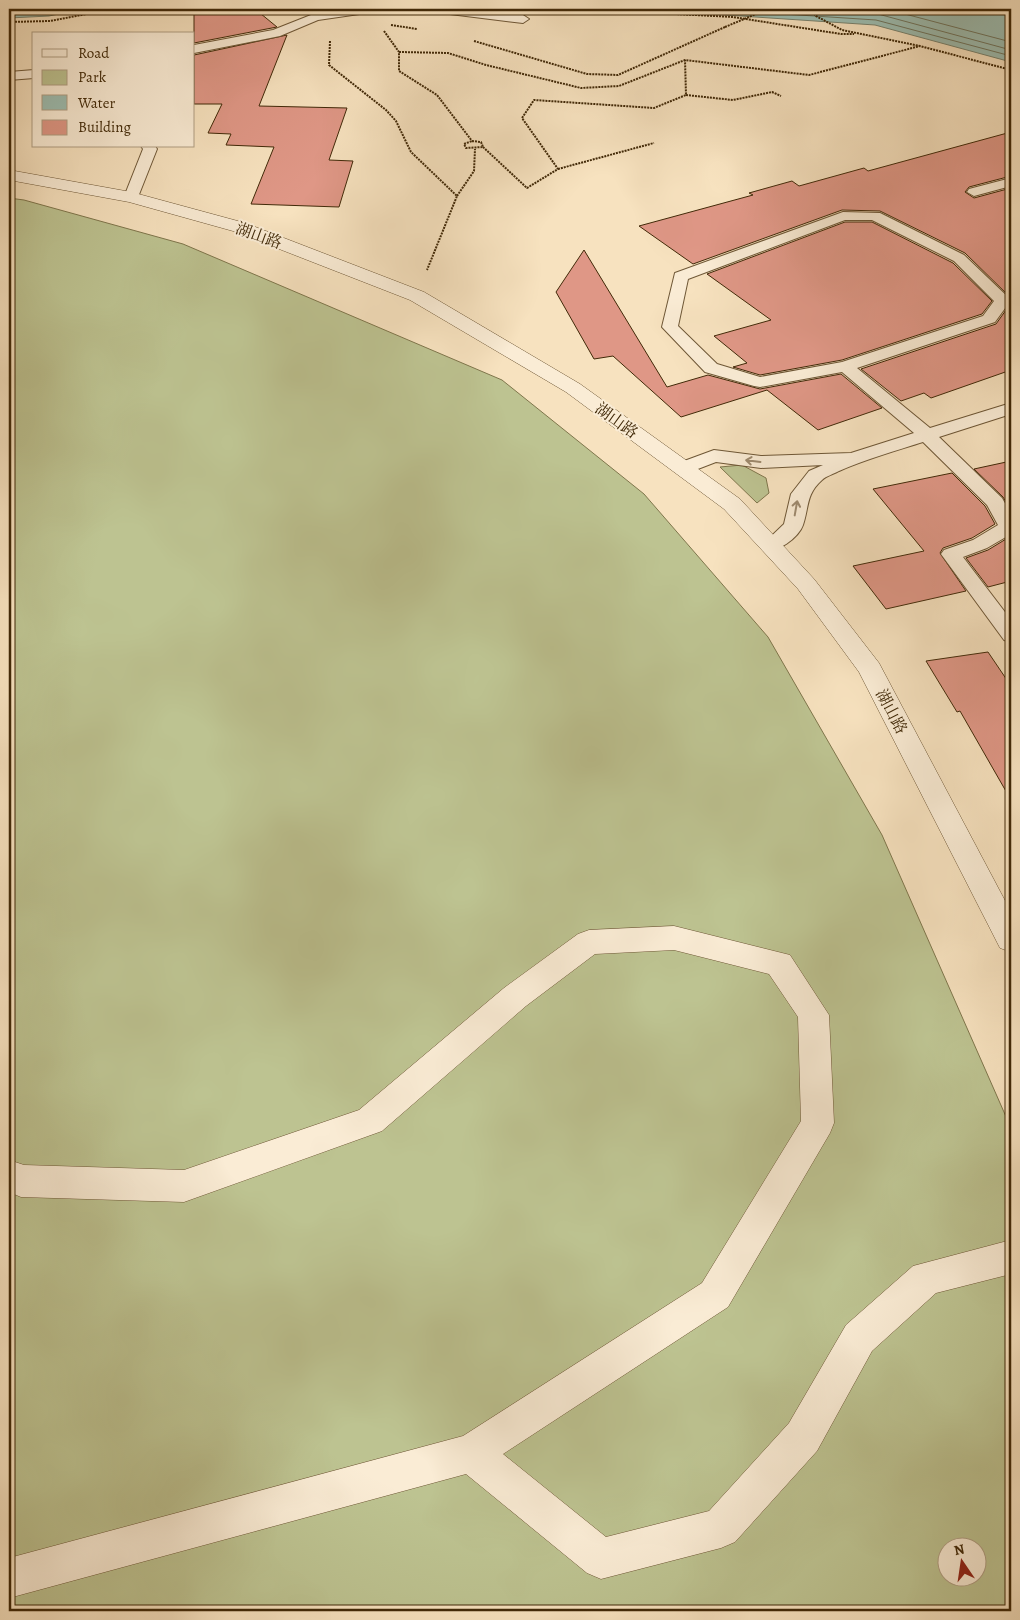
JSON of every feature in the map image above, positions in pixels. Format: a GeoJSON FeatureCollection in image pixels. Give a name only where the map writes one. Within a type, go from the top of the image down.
{"type":"FeatureCollection","features":[{"type":"Feature","properties":{"kind":"street","name":"湖山路"},"geometry":{"type":"LineString","coordinates":[[9,175],[131,197],[239,227],[417,296],[573,388],[732,504],[806,584],[870,669],[1011,940]]}},
{"type":"Feature","properties":{"kind":"street"},"geometry":{"type":"LineString","coordinates":[[9,1175],[21,1181],[184,1186],[370,1121],[514,997],[589,942],[674,938],[779,964],[813,1015],[818,1123],[715,1295],[471,1453],[9,1578]]}},
{"type":"Feature","properties":{"kind":"street"},"geometry":{"type":"LineString","coordinates":[[471,1453],[601,1559],[721,1528],[803,1437],[859,1338],[926,1278],[1011,1257]]}},
{"type":"Feature","properties":{"kind":"lane"},"geometry":{"type":"LineString","coordinates":[[195,49],[276,33],[316,17],[372,9]]}},
{"type":"Feature","properties":{"kind":"lane"},"geometry":{"type":"LineString","coordinates":[[434,9],[523,18]]}},
{"type":"Feature","properties":{"kind":"lane"},"geometry":{"type":"LineString","coordinates":[[9,76],[32,74]]}},
{"type":"Feature","properties":{"kind":"lane"},"geometry":{"type":"LineString","coordinates":[[131,197],[149,148]]}},
{"type":"Feature","properties":{"kind":"lane"},"geometry":{"type":"LineString","coordinates":[[974,192],[1011,182]]}},
{"type":"Feature","properties":{"kind":"lane"},"geometry":{"type":"LineString","coordinates":[[843,216],[876,216],[958,258],[1003,300],[989,320],[845,366],[760,382],[710,368],[670,327],[681,276],[843,216]]}},
{"type":"Feature","properties":{"kind":"lane"},"geometry":{"type":"LineString","coordinates":[[845,366],[927,435],[995,502],[1009,527],[980,544],[951,554],[1011,635]]}},
{"type":"Feature","properties":{"kind":"lane"},"geometry":{"type":"LineString","coordinates":[[771,546],[793,526],[798,498],[816,475],[853,458],[1011,408]]}},
{"type":"Feature","properties":{"kind":"lane"},"geometry":{"type":"LineString","coordinates":[[683,468],[714,456],[761,462],[853,458]]}},
{"type":"Feature","properties":{"kind":"path"},"geometry":{"type":"LineString","coordinates":[[9,22],[50,21],[113,9]]}},
{"type":"Feature","properties":{"kind":"path"},"geometry":{"type":"LineString","coordinates":[[663,9],[676,14],[733,17],[840,34],[860,34]]}},
{"type":"Feature","properties":{"kind":"path"},"geometry":{"type":"LineString","coordinates":[[465,39],[587,74],[618,75],[768,9]]}},
{"type":"Feature","properties":{"kind":"path"},"geometry":{"type":"LineString","coordinates":[[810,9],[816,16],[842,30],[920,46],[986,65],[1011,70]]}},
{"type":"Feature","properties":{"kind":"path"},"geometry":{"type":"LineString","coordinates":[[388,24],[417,29]]}},
{"type":"Feature","properties":{"kind":"path"},"geometry":{"type":"LineString","coordinates":[[383,30],[399,52],[400,71],[437,95],[472,141]]}},
{"type":"Feature","properties":{"kind":"path"},"geometry":{"type":"LineString","coordinates":[[330,38],[329,65],[396,121],[411,152],[457,196]]}},
{"type":"Feature","properties":{"kind":"path"},"geometry":{"type":"LineString","coordinates":[[399,52],[448,53],[486,65],[580,88],[619,86],[686,60],[810,75],[920,46]]}},
{"type":"Feature","properties":{"kind":"path"},"geometry":{"type":"LineString","coordinates":[[686,60],[686,95]]}},
{"type":"Feature","properties":{"kind":"path"},"geometry":{"type":"LineString","coordinates":[[558,169],[522,118],[534,100],[654,108],[686,95],[733,100],[772,92],[781,96]]}},
{"type":"Feature","properties":{"kind":"path"},"geometry":{"type":"LineString","coordinates":[[483,147],[475,150],[466,148],[464,144],[472,141],[481,142],[483,147],[527,188],[558,169],[654,143]]}},
{"type":"Feature","properties":{"kind":"path"},"geometry":{"type":"LineString","coordinates":[[417,296],[457,196],[474,171],[475,150]]}},
{"type":"Feature","properties":{"kind":"green space"},"geometry":{"type":"Polygon","coordinates":[[[9,198],[24,200],[183,244],[502,380],[644,494],[768,637],[882,835],[1011,1128],[1011,1611],[9,1611],[9,198]]]}},
{"type":"Feature","properties":{"kind":"green space"},"geometry":{"type":"Polygon","coordinates":[[[742,465],[766,478],[769,493],[757,503],[720,467],[742,465]]]}},
{"type":"Feature","properties":{"kind":"water"},"geometry":{"type":"Polygon","coordinates":[[[9,9],[83,9],[49,16],[9,18],[9,9]]]}},
{"type":"Feature","properties":{"kind":"water"},"geometry":{"type":"Polygon","coordinates":[[[671,9],[1000,9],[1011,14],[1011,62],[875,25],[680,12],[671,9]]]}},
{"type":"Feature","properties":{"kind":"building"},"geometry":{"type":"Polygon","coordinates":[[[213,9],[255,9],[277,27],[195,43],[194,12],[213,9]]]}},
{"type":"Feature","properties":{"kind":"building"},"geometry":{"type":"Polygon","coordinates":[[[287,35],[259,106],[347,108],[329,160],[353,161],[339,207],[251,204],[274,147],[226,145],[231,134],[208,133],[222,104],[195,104],[195,55],[287,35]]]}},
{"type":"Feature","properties":{"kind":"building"},"geometry":{"type":"Polygon","coordinates":[[[1011,132],[1011,176],[969,187],[965,192],[974,198],[1011,188],[1011,298],[965,253],[880,211],[842,210],[693,264],[639,226],[753,195],[749,193],[792,181],[799,186],[864,168],[868,171],[1011,132]]]}},
{"type":"Feature","properties":{"kind":"building"},"geometry":{"type":"Polygon","coordinates":[[[845,222],[872,222],[953,263],[992,301],[982,314],[842,360],[760,375],[733,367],[747,363],[714,336],[771,320],[707,274],[845,222]]]}},
{"type":"Feature","properties":{"kind":"building"},"geometry":{"type":"Polygon","coordinates":[[[584,250],[667,387],[708,375],[760,389],[841,374],[882,408],[818,430],[767,390],[681,417],[613,356],[594,359],[556,292],[584,250]]]}},
{"type":"Feature","properties":{"kind":"building"},"geometry":{"type":"Polygon","coordinates":[[[1011,303],[1011,370],[931,398],[924,393],[901,401],[861,369],[996,324],[1011,303]]]}},
{"type":"Feature","properties":{"kind":"building"},"geometry":{"type":"Polygon","coordinates":[[[1011,461],[1011,511],[1003,497],[974,469],[1011,461]]]}},
{"type":"Feature","properties":{"kind":"building"},"geometry":{"type":"Polygon","coordinates":[[[952,473],[985,506],[995,524],[972,538],[943,548],[940,553],[966,591],[886,609],[853,566],[924,551],[873,489],[952,473]]]}},
{"type":"Feature","properties":{"kind":"building"},"geometry":{"type":"Polygon","coordinates":[[[1011,536],[1011,581],[988,587],[966,558],[988,550],[1011,536]]]}},
{"type":"Feature","properties":{"kind":"building"},"geometry":{"type":"Polygon","coordinates":[[[988,652],[1011,686],[1011,800],[960,711],[957,712],[926,661],[988,652]]]}}]}
